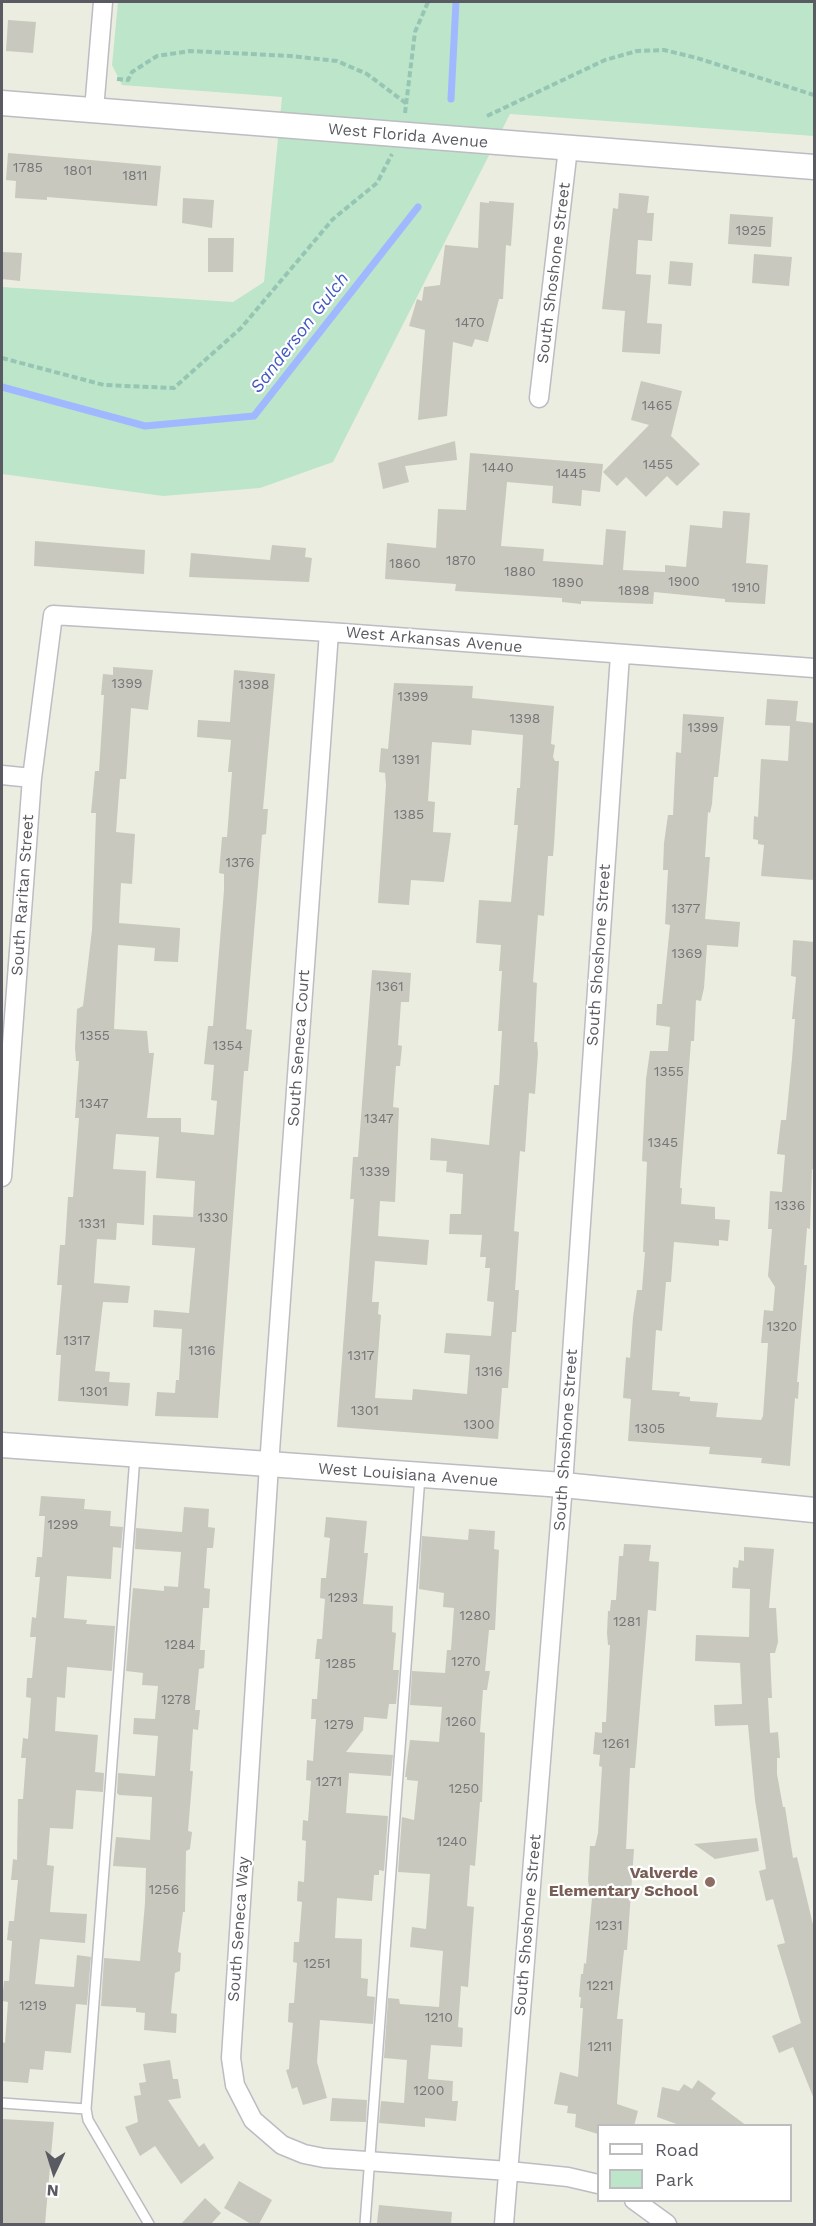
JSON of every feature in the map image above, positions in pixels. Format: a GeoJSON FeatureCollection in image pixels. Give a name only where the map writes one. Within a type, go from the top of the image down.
{"type":"FeatureCollection","features":[{"type":"Feature","properties":{"kind":"street"},"geometry":{"type":"LineString","coordinates":[[94,110],[103,2]]}},
{"type":"Feature","properties":{"kind":"street","name":"West Florida Avenue"},"geometry":{"type":"LineString","coordinates":[[2,103],[814,167]]}},
{"type":"Feature","properties":{"kind":"street","name":"South Shoshone Street"},"geometry":{"type":"LineString","coordinates":[[539,398],[568,148]]}},
{"type":"Feature","properties":{"kind":"street","name":"West Arkansas Avenue"},"geometry":{"type":"LineString","coordinates":[[53,615],[329,632],[814,668]]}},
{"type":"Feature","properties":{"kind":"street","name":"South Raritan Street"},"geometry":{"type":"LineString","coordinates":[[2,1177],[32,778],[53,615]]}},
{"type":"Feature","properties":{"kind":"street","name":"South Seneca Court"},"geometry":{"type":"LineString","coordinates":[[269,1465],[329,632]]}},
{"type":"Feature","properties":{"kind":"street","name":"South Shoshone Street"},"geometry":{"type":"LineString","coordinates":[[504,2224],[563,1485],[620,655]]}},
{"type":"Feature","properties":{"kind":"street"},"geometry":{"type":"LineString","coordinates":[[2,775],[32,778]]}},
{"type":"Feature","properties":{"kind":"street","name":"West Louisiana Avenue"},"geometry":{"type":"LineString","coordinates":[[2,1445],[563,1485],[814,1510]]}},
{"type":"Feature","properties":{"kind":"street","name":"South Seneca Way"},"geometry":{"type":"LineString","coordinates":[[269,1465],[231,2058],[233,2076],[242,2104],[253,2121],[282,2145],[304,2154],[324,2158],[509,2171],[568,2177],[597,2184]]}},
{"type":"Feature","properties":{"kind":"street"},"geometry":{"type":"LineString","coordinates":[[637,2202],[667,2224]]}},
{"type":"Feature","properties":{"kind":"lane"},"geometry":{"type":"LineString","coordinates":[[135,1455],[86,2109],[88,2120],[149,2224]]}},
{"type":"Feature","properties":{"kind":"lane"},"geometry":{"type":"LineString","coordinates":[[365,2224],[420,1476]]}},
{"type":"Feature","properties":{"kind":"lane"},"geometry":{"type":"LineString","coordinates":[[2,2103],[86,2109]]}},
{"type":"Feature","properties":{"kind":"path"},"geometry":{"type":"LineString","coordinates":[[405,114],[416,32],[428,2]]}},
{"type":"Feature","properties":{"kind":"path"},"geometry":{"type":"LineString","coordinates":[[487,116],[605,60],[637,51],[664,50],[697,58],[814,95]]}},
{"type":"Feature","properties":{"kind":"path"},"geometry":{"type":"LineString","coordinates":[[117,79],[128,80],[132,72],[157,56],[190,51],[291,56],[337,61],[367,74],[408,104]]}},
{"type":"Feature","properties":{"kind":"path"},"geometry":{"type":"LineString","coordinates":[[2,358],[104,385],[174,388],[241,328],[333,219],[377,183],[392,155]]}},
{"type":"Feature","properties":{"kind":"green space"},"geometry":{"type":"Polygon","coordinates":[[[118,2],[814,2],[814,136],[510,114],[333,462],[260,488],[163,496],[2,474],[2,287],[233,302],[264,282],[282,97],[122,85],[112,65],[118,2]]]}},
{"type":"Feature","properties":{"kind":"building"},"geometry":{"type":"Polygon","coordinates":[[[8,20],[36,22],[33,53],[6,51],[8,20]]]}},
{"type":"Feature","properties":{"kind":"building"},"geometry":{"type":"Polygon","coordinates":[[[8,153],[161,166],[157,206],[47,197],[47,200],[15,198],[16,181],[6,180],[8,153]]]}},
{"type":"Feature","properties":{"kind":"building"},"geometry":{"type":"Polygon","coordinates":[[[619,193],[649,196],[647,213],[654,213],[652,241],[638,240],[636,274],[651,275],[647,323],[662,324],[660,354],[622,352],[625,311],[602,309],[613,208],[618,209],[619,193]]]}},
{"type":"Feature","properties":{"kind":"building"},"geometry":{"type":"Polygon","coordinates":[[[183,198],[214,200],[212,228],[182,223],[183,198]]]}},
{"type":"Feature","properties":{"kind":"building"},"geometry":{"type":"Polygon","coordinates":[[[489,201],[514,203],[511,246],[506,245],[503,299],[499,299],[488,342],[475,339],[472,347],[453,342],[447,416],[418,420],[425,330],[409,326],[417,299],[422,301],[424,287],[440,285],[445,245],[478,248],[480,202],[489,203],[489,201]]]}},
{"type":"Feature","properties":{"kind":"building"},"geometry":{"type":"Polygon","coordinates":[[[730,214],[773,217],[771,247],[728,244],[730,214]]]}},
{"type":"Feature","properties":{"kind":"building"},"geometry":{"type":"Polygon","coordinates":[[[208,238],[234,238],[233,272],[208,272],[208,238]]]}},
{"type":"Feature","properties":{"kind":"building"},"geometry":{"type":"Polygon","coordinates":[[[2,252],[22,253],[20,281],[2,279],[2,252]]]}},
{"type":"Feature","properties":{"kind":"building"},"geometry":{"type":"Polygon","coordinates":[[[754,254],[792,257],[789,286],[752,283],[754,254]]]}},
{"type":"Feature","properties":{"kind":"building"},"geometry":{"type":"Polygon","coordinates":[[[670,261],[693,263],[691,286],[668,284],[670,261]]]}},
{"type":"Feature","properties":{"kind":"building"},"geometry":{"type":"Polygon","coordinates":[[[641,381],[682,391],[671,436],[700,464],[677,486],[667,476],[646,497],[626,477],[617,486],[603,472],[649,425],[631,420],[641,381]]]}},
{"type":"Feature","properties":{"kind":"building"},"geometry":{"type":"Polygon","coordinates":[[[455,441],[457,460],[405,466],[409,482],[383,489],[378,463],[455,441]]]}},
{"type":"Feature","properties":{"kind":"building"},"geometry":{"type":"Polygon","coordinates":[[[470,453],[603,464],[600,492],[582,490],[581,506],[552,503],[553,486],[507,482],[501,546],[544,549],[543,561],[603,565],[606,529],[626,531],[623,570],[665,572],[665,565],[686,567],[690,525],[722,528],[723,511],[750,513],[746,563],[768,565],[765,604],[725,602],[725,599],[654,592],[653,604],[581,601],[581,604],[562,602],[562,598],[455,591],[456,584],[385,579],[387,543],[436,548],[438,509],[466,510],[470,453]]]}},
{"type":"Feature","properties":{"kind":"building"},"geometry":{"type":"Polygon","coordinates":[[[35,541],[145,550],[144,574],[34,566],[35,541]]]}},
{"type":"Feature","properties":{"kind":"building"},"geometry":{"type":"Polygon","coordinates":[[[272,545],[306,548],[305,557],[312,558],[309,582],[189,577],[191,553],[270,560],[272,545]]]}},
{"type":"Feature","properties":{"kind":"building"},"geometry":{"type":"Polygon","coordinates":[[[113,667],[153,670],[148,710],[131,708],[126,779],[120,779],[116,832],[135,834],[132,884],[121,883],[119,923],[180,928],[178,962],[154,961],[155,948],[118,945],[114,1029],[147,1031],[149,1053],[154,1053],[147,1118],[181,1118],[181,1132],[214,1135],[217,1101],[211,1100],[214,1065],[204,1064],[208,1026],[213,1026],[224,890],[224,874],[219,873],[222,837],[227,837],[232,772],[228,772],[231,740],[197,737],[198,720],[230,722],[234,670],[275,674],[263,809],[268,809],[266,834],[262,835],[246,1029],[252,1030],[248,1071],[244,1071],[218,1418],[155,1416],[157,1392],[175,1393],[176,1380],[179,1380],[182,1329],[153,1327],[154,1310],[189,1313],[195,1248],[152,1245],[153,1215],[193,1217],[195,1181],[156,1178],[159,1137],[116,1134],[113,1169],[146,1171],[144,1225],[117,1223],[116,1240],[97,1239],[94,1283],[130,1286],[128,1303],[103,1302],[95,1371],[110,1372],[109,1382],[130,1383],[128,1406],[58,1401],[61,1355],[56,1355],[62,1285],[57,1285],[60,1245],[65,1245],[68,1197],[73,1197],[79,1118],[75,1118],[79,1061],[76,1061],[75,1048],[77,1009],[83,1006],[92,930],[96,813],[91,813],[95,771],[99,771],[104,695],[101,695],[103,674],[113,675],[113,667]]]}},
{"type":"Feature","properties":{"kind":"building"},"geometry":{"type":"Polygon","coordinates":[[[394,683],[473,686],[472,698],[554,706],[551,744],[555,745],[553,757],[555,761],[559,761],[553,856],[548,856],[544,916],[538,915],[533,982],[537,983],[534,1042],[537,1042],[538,1053],[535,1094],[529,1093],[525,1152],[520,1151],[514,1231],[519,1232],[515,1290],[519,1290],[516,1332],[512,1332],[508,1388],[502,1388],[498,1439],[337,1427],[354,1199],[350,1199],[353,1157],[358,1157],[372,970],[411,973],[409,1002],[401,1002],[398,1045],[402,1046],[400,1066],[396,1066],[393,1107],[399,1108],[395,1202],[380,1201],[378,1236],[429,1240],[427,1265],[375,1261],[372,1302],[379,1302],[378,1314],[381,1315],[375,1398],[412,1400],[413,1389],[467,1394],[470,1355],[444,1353],[446,1333],[491,1336],[494,1302],[487,1301],[490,1268],[485,1268],[486,1257],[480,1257],[482,1235],[449,1234],[450,1214],[461,1214],[463,1174],[446,1172],[447,1161],[430,1160],[431,1138],[489,1145],[494,1085],[499,1085],[502,1031],[498,1031],[502,971],[499,971],[501,945],[476,943],[479,900],[511,902],[518,825],[514,825],[517,788],[520,788],[523,735],[472,730],[471,745],[432,742],[428,801],[435,802],[433,832],[451,833],[444,882],[411,880],[409,905],[378,903],[386,785],[385,773],[379,772],[381,748],[388,749],[394,683]]]}},
{"type":"Feature","properties":{"kind":"building"},"geometry":{"type":"Polygon","coordinates":[[[767,699],[798,701],[796,721],[814,723],[814,880],[761,876],[764,845],[758,844],[758,840],[753,839],[754,816],[758,817],[761,759],[788,761],[790,726],[765,725],[767,699]]]}},
{"type":"Feature","properties":{"kind":"building"},"geometry":{"type":"Polygon","coordinates":[[[683,714],[724,717],[718,777],[714,777],[712,804],[710,813],[708,812],[705,857],[710,857],[705,919],[740,922],[738,947],[707,945],[704,988],[701,1001],[696,1000],[694,1041],[691,1041],[680,1188],[682,1188],[681,1204],[715,1207],[715,1219],[730,1220],[728,1241],[719,1240],[719,1246],[674,1242],[671,1282],[666,1282],[662,1331],[656,1330],[652,1390],[680,1392],[679,1396],[690,1397],[690,1401],[718,1403],[716,1417],[761,1420],[763,1416],[768,1343],[761,1343],[764,1310],[773,1311],[775,1287],[768,1276],[772,1229],[768,1229],[770,1191],[782,1192],[785,1155],[777,1154],[781,1120],[786,1120],[795,1019],[792,1019],[796,977],[791,976],[793,940],[814,942],[814,1170],[812,1169],[810,1229],[807,1228],[804,1265],[807,1265],[797,1382],[799,1382],[798,1399],[795,1398],[790,1466],[761,1463],[762,1458],[709,1454],[710,1447],[628,1441],[631,1399],[623,1398],[626,1357],[630,1358],[633,1317],[637,1290],[642,1290],[645,1252],[643,1252],[647,1162],[642,1161],[646,1079],[650,1051],[668,1051],[670,1027],[656,1025],[657,1004],[662,1004],[670,925],[665,924],[668,870],[663,870],[664,843],[668,815],[673,815],[676,752],[681,753],[683,714]]]}},
{"type":"Feature","properties":{"kind":"building"},"geometry":{"type":"Polygon","coordinates":[[[41,1496],[85,1499],[84,1509],[111,1511],[110,1526],[123,1527],[121,1548],[113,1547],[111,1579],[67,1576],[64,1618],[87,1620],[86,1624],[115,1626],[112,1671],[67,1667],[65,1698],[57,1697],[55,1731],[98,1735],[95,1772],[104,1773],[103,1792],[76,1790],[73,1829],[50,1828],[47,1865],[54,1866],[50,1912],[87,1914],[85,1943],[40,1939],[35,1984],[74,1987],[77,1955],[91,1957],[87,2005],[76,2004],[71,2053],[45,2051],[43,2070],[30,2069],[28,2083],[2,2081],[2,2042],[5,2043],[8,2002],[2,2001],[4,1981],[9,1981],[12,1941],[7,1940],[9,1921],[14,1921],[18,1880],[11,1880],[13,1859],[17,1860],[18,1799],[23,1799],[26,1758],[21,1758],[23,1738],[28,1739],[31,1698],[26,1697],[27,1678],[32,1678],[36,1637],[30,1637],[32,1617],[36,1618],[40,1577],[35,1577],[37,1557],[42,1557],[45,1516],[39,1516],[41,1496]]]}},
{"type":"Feature","properties":{"kind":"building"},"geometry":{"type":"Polygon","coordinates":[[[184,1507],[209,1509],[208,1527],[215,1528],[213,1548],[207,1548],[204,1588],[210,1589],[209,1608],[203,1608],[200,1650],[205,1650],[204,1668],[199,1669],[195,1710],[200,1710],[198,1730],[193,1729],[190,1771],[193,1771],[188,1831],[192,1832],[190,1849],[186,1851],[185,1912],[183,1912],[178,1952],[181,1953],[180,1971],[175,1973],[171,2013],[177,2014],[176,2033],[144,2030],[145,2013],[136,2012],[136,2008],[101,2006],[104,1958],[140,1961],[146,1868],[113,1866],[116,1837],[150,1840],[152,1797],[119,1795],[117,1793],[118,1773],[155,1776],[158,1736],[133,1734],[134,1718],[155,1719],[158,1686],[142,1685],[143,1673],[126,1671],[133,1588],[164,1591],[164,1586],[178,1587],[181,1552],[135,1549],[136,1528],[182,1532],[184,1507]]]}},
{"type":"Feature","properties":{"kind":"building"},"geometry":{"type":"Polygon","coordinates":[[[326,1517],[367,1521],[364,1553],[368,1553],[363,1604],[393,1606],[392,1632],[396,1633],[393,1670],[399,1670],[396,1704],[389,1704],[387,1719],[364,1717],[363,1730],[346,1752],[393,1755],[391,1776],[349,1773],[346,1813],[388,1816],[384,1871],[379,1870],[379,1875],[374,1875],[372,1901],[337,1898],[335,1938],[362,1939],[361,1978],[368,1979],[367,1996],[375,1997],[373,2024],[320,2020],[317,2062],[327,2098],[303,2105],[297,2087],[292,2089],[286,2070],[289,2069],[293,2023],[288,2022],[289,2003],[294,2003],[297,1963],[293,1962],[294,1942],[299,1942],[302,1902],[297,1901],[298,1881],[304,1882],[306,1841],[302,1840],[303,1820],[308,1821],[311,1781],[306,1780],[307,1760],[313,1761],[316,1719],[311,1719],[312,1699],[317,1699],[320,1659],[315,1659],[317,1639],[322,1639],[325,1599],[320,1598],[321,1578],[326,1578],[330,1538],[324,1537],[326,1517]]]}},
{"type":"Feature","properties":{"kind":"building"},"geometry":{"type":"Polygon","coordinates":[[[469,1529],[495,1531],[494,1549],[499,1550],[495,1630],[489,1630],[485,1671],[490,1671],[487,1690],[483,1690],[480,1732],[485,1733],[482,1802],[480,1802],[475,1866],[470,1865],[467,1906],[474,1907],[468,1987],[461,1986],[458,2027],[463,2028],[462,2047],[431,2045],[428,2079],[453,2081],[452,2101],[458,2101],[456,2121],[425,2118],[425,2127],[379,2123],[381,2101],[404,2103],[407,2060],[384,2058],[388,1998],[399,1999],[400,2004],[439,2007],[443,1951],[410,1947],[412,1927],[426,1929],[430,1874],[398,1872],[402,1817],[414,1820],[418,1781],[407,1780],[405,1777],[410,1740],[439,1742],[442,1707],[410,1705],[412,1671],[445,1673],[447,1650],[451,1650],[454,1608],[443,1607],[444,1593],[419,1589],[422,1536],[468,1540],[469,1529]]]}},
{"type":"Feature","properties":{"kind":"building"},"geometry":{"type":"Polygon","coordinates":[[[624,1544],[651,1545],[649,1561],[659,1562],[656,1611],[648,1610],[635,1768],[630,1768],[626,1849],[634,1849],[627,1950],[624,1950],[617,2019],[623,2019],[617,2104],[638,2111],[635,2124],[597,2124],[597,2134],[575,2127],[576,2114],[567,2113],[568,2106],[554,2104],[560,2072],[578,2077],[583,2008],[580,2008],[581,1997],[579,1997],[581,1974],[583,1974],[584,1963],[586,1964],[593,1887],[589,1886],[588,1881],[590,1846],[595,1846],[598,1833],[602,1767],[599,1766],[600,1755],[593,1754],[595,1732],[602,1733],[602,1722],[606,1722],[610,1645],[608,1645],[607,1633],[608,1611],[610,1611],[611,1600],[616,1600],[619,1556],[623,1556],[624,1544]]]}},
{"type":"Feature","properties":{"kind":"building"},"geometry":{"type":"Polygon","coordinates":[[[744,1547],[774,1549],[769,1608],[776,1608],[778,1642],[775,1653],[770,1653],[772,1698],[768,1698],[770,1733],[778,1732],[780,1758],[777,1758],[777,1774],[783,1807],[785,1807],[793,1858],[797,1857],[814,1929],[814,2099],[793,2047],[779,2053],[772,2036],[801,2023],[777,1945],[785,1943],[773,1899],[766,1901],[759,1871],[766,1869],[755,1800],[748,1725],[715,1726],[714,1705],[742,1704],[740,1663],[695,1661],[696,1635],[749,1637],[750,1589],[732,1588],[733,1567],[738,1568],[739,1560],[744,1561],[744,1547]]]}},
{"type":"Feature","properties":{"kind":"building"},"geometry":{"type":"Polygon","coordinates":[[[757,1838],[759,1851],[715,1859],[694,1844],[757,1838]]]}},
{"type":"Feature","properties":{"kind":"building"},"geometry":{"type":"Polygon","coordinates":[[[170,2060],[173,2079],[178,2079],[181,2098],[168,2100],[199,2147],[204,2143],[214,2158],[181,2184],[155,2146],[140,2156],[125,2127],[138,2122],[134,2096],[141,2095],[139,2083],[146,2082],[143,2064],[170,2060]]]}},
{"type":"Feature","properties":{"kind":"building"},"geometry":{"type":"Polygon","coordinates":[[[698,2080],[716,2093],[711,2099],[744,2124],[676,2124],[657,2117],[662,2087],[679,2091],[684,2084],[692,2089],[698,2080]]]}},
{"type":"Feature","properties":{"kind":"building"},"geometry":{"type":"Polygon","coordinates":[[[332,2098],[367,2100],[366,2122],[330,2121],[332,2098]]]}},
{"type":"Feature","properties":{"kind":"building"},"geometry":{"type":"Polygon","coordinates":[[[2,2119],[54,2122],[45,2224],[2,2224],[2,2119]]]}},
{"type":"Feature","properties":{"kind":"building"},"geometry":{"type":"Polygon","coordinates":[[[239,2181],[272,2200],[259,2224],[251,2224],[224,2208],[239,2181]]]}},
{"type":"Feature","properties":{"kind":"building"},"geometry":{"type":"Polygon","coordinates":[[[205,2198],[221,2213],[211,2224],[181,2224],[205,2198]]]}},
{"type":"Feature","properties":{"kind":"building"},"geometry":{"type":"Polygon","coordinates":[[[379,2205],[452,2212],[451,2224],[377,2223],[379,2205]]]}},
{"type":"Feature","properties":{"kind":"waterway","name":"Sanderson Gulch"},"geometry":{"type":"LineString","coordinates":[[451,99],[456,2]]}},
{"type":"Feature","properties":{"kind":"waterway","name":"Sanderson Gulch"},"geometry":{"type":"LineString","coordinates":[[2,387],[145,426],[254,416],[418,207]]}},
{"type":"Feature","properties":{"kind":"place","name":"Valverde Elementary School"},"geometry":{"type":"Point","coordinates":[710,1882]}}]}
